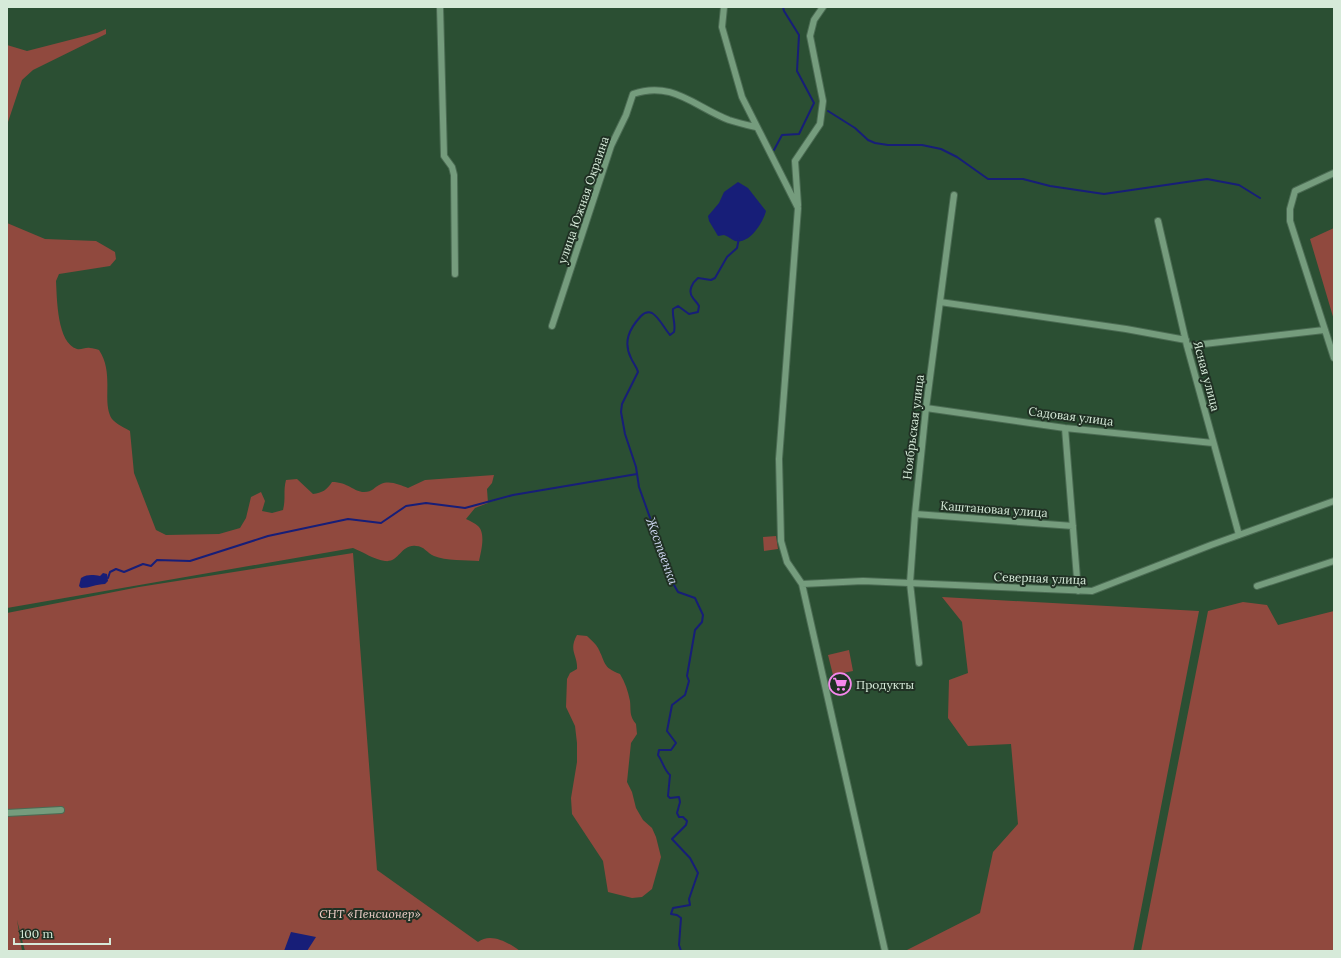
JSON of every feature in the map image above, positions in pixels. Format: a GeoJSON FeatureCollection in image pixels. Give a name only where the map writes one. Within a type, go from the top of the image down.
{"type":"FeatureCollection","features":[{"type":"Feature","properties":{"kind":"street"},"geometry":{"type":"LineString","coordinates":[[440,7],[444,156],[452,167],[454,175],[455,274]]}},
{"type":"Feature","properties":{"kind":"street"},"geometry":{"type":"LineString","coordinates":[[724,7],[722,27],[742,98],[798,208]]}},
{"type":"Feature","properties":{"kind":"street"},"geometry":{"type":"LineString","coordinates":[[823,7],[814,20],[810,36],[823,101],[820,124],[795,161],[798,208],[779,459],[781,542],[787,562],[802,584],[885,951]]}},
{"type":"Feature","properties":{"kind":"street","name":"улица Южная Окраина"},"geometry":{"type":"LineString","coordinates":[[552,326],[611,146],[626,115],[633,94],[644,90],[658,89],[687,98],[729,120],[756,127]]}},
{"type":"Feature","properties":{"kind":"street"},"geometry":{"type":"LineString","coordinates":[[1334,173],[1295,191],[1290,209],[1290,221],[1334,358]]}},
{"type":"Feature","properties":{"kind":"street","name":"Ноябрьская улица"},"geometry":{"type":"LineString","coordinates":[[919,663],[910,583],[915,514],[926,408],[954,195]]}},
{"type":"Feature","properties":{"kind":"street","name":"Ясная улица"},"geometry":{"type":"LineString","coordinates":[[1158,220],[1186,343],[1239,535]]}},
{"type":"Feature","properties":{"kind":"street"},"geometry":{"type":"LineString","coordinates":[[940,302],[1126,329],[1186,343],[1324,330]]}},
{"type":"Feature","properties":{"kind":"street","name":"Садовая улица"},"geometry":{"type":"LineString","coordinates":[[926,408],[1065,428],[1213,442]]}},
{"type":"Feature","properties":{"kind":"street"},"geometry":{"type":"LineString","coordinates":[[1065,428],[1078,591]]}},
{"type":"Feature","properties":{"kind":"street","name":"Северная улица"},"geometry":{"type":"LineString","coordinates":[[802,584],[863,581],[1092,591],[1239,535],[1334,501]]}},
{"type":"Feature","properties":{"kind":"street","name":"Каштановая улица"},"geometry":{"type":"LineString","coordinates":[[915,514],[1073,526]]}},
{"type":"Feature","properties":{"kind":"street"},"geometry":{"type":"LineString","coordinates":[[1257,586],[1334,561]]}},
{"type":"Feature","properties":{"kind":"street"},"geometry":{"type":"LineString","coordinates":[[7,813],[61,810]]}},
{"type":"Feature","properties":{"kind":"green space"},"geometry":{"type":"Polygon","coordinates":[[[106,29],[106,34],[33,70],[22,80],[7,125],[7,45],[27,51],[97,33],[106,29]]]}},
{"type":"Feature","properties":{"kind":"green space"},"geometry":{"type":"Polygon","coordinates":[[[7,223],[45,239],[96,241],[115,252],[116,259],[110,266],[59,274],[56,281],[59,320],[65,338],[70,345],[77,349],[93,348],[99,350],[104,359],[107,378],[109,412],[114,421],[130,431],[134,473],[156,530],[166,535],[219,534],[240,528],[246,518],[251,497],[261,492],[265,501],[262,511],[272,513],[283,510],[286,480],[297,479],[313,494],[324,491],[332,482],[338,482],[360,492],[364,492],[384,483],[395,483],[408,488],[425,480],[494,475],[492,483],[487,489],[488,503],[475,508],[466,519],[478,526],[482,533],[479,561],[439,558],[421,547],[411,546],[403,550],[394,559],[385,561],[373,558],[353,548],[7,608],[7,223]]]}},
{"type":"Feature","properties":{"kind":"green space"},"geometry":{"type":"Polygon","coordinates":[[[1334,228],[1334,320],[1310,239],[1334,228]]]}},
{"type":"Feature","properties":{"kind":"green space"},"geometry":{"type":"Polygon","coordinates":[[[776,536],[778,549],[764,551],[763,537],[776,536]]]}},
{"type":"Feature","properties":{"kind":"green space","name":"СНТ «Пенсионер»"},"geometry":{"type":"Polygon","coordinates":[[[353,553],[377,870],[478,942],[483,939],[494,938],[511,945],[520,951],[25,951],[17,920],[22,951],[7,951],[7,613],[139,587],[353,553]]]}},
{"type":"Feature","properties":{"kind":"green space"},"geometry":{"type":"Polygon","coordinates":[[[942,597],[1199,611],[1133,951],[905,951],[980,913],[993,852],[1018,824],[1011,744],[968,746],[948,718],[949,680],[968,673],[962,622],[942,597]]]}},
{"type":"Feature","properties":{"kind":"green space"},"geometry":{"type":"Polygon","coordinates":[[[1243,602],[1267,605],[1278,625],[1334,611],[1334,951],[1141,951],[1208,611],[1243,602]]]}},
{"type":"Feature","properties":{"kind":"green space"},"geometry":{"type":"Polygon","coordinates":[[[577,635],[587,636],[597,646],[607,667],[620,674],[630,701],[631,716],[636,724],[637,734],[631,743],[627,782],[632,792],[636,808],[643,820],[652,828],[661,857],[652,889],[642,897],[632,898],[608,892],[603,861],[572,814],[571,798],[577,762],[577,743],[575,726],[566,707],[567,679],[570,673],[577,669],[573,645],[577,635]]]}},
{"type":"Feature","properties":{"kind":"green space"},"geometry":{"type":"Polygon","coordinates":[[[849,650],[853,671],[833,675],[828,655],[849,650]]]}},
{"type":"Feature","properties":{"kind":"shaded area"},"geometry":{"type":"Polygon","coordinates":[[[738,182],[748,188],[766,211],[759,227],[755,232],[745,240],[735,241],[724,235],[718,236],[709,221],[708,216],[719,203],[724,192],[738,182]]]}},
{"type":"Feature","properties":{"kind":"shaded area"},"geometry":{"type":"Polygon","coordinates":[[[103,573],[107,574],[108,581],[105,584],[84,588],[79,586],[81,578],[88,575],[100,576],[103,573]]]}},
{"type":"Feature","properties":{"kind":"shaded area"},"geometry":{"type":"Polygon","coordinates":[[[291,932],[316,937],[307,951],[284,951],[291,932]]]}},
{"type":"Feature","properties":{"kind":"waterway","name":"Жественка"},"geometry":{"type":"LineString","coordinates":[[774,150],[782,135],[799,134],[814,103],[797,71],[799,35],[783,7]]}},
{"type":"Feature","properties":{"kind":"waterway"},"geometry":{"type":"LineString","coordinates":[[828,111],[855,128],[868,140],[875,143],[888,145],[922,145],[941,149],[957,157],[988,179],[1023,179],[1050,186],[1104,194],[1207,179],[1239,185],[1260,198]]}},
{"type":"Feature","properties":{"kind":"waterway","name":"Жественка"},"geometry":{"type":"LineString","coordinates":[[681,951],[679,945],[681,918],[677,915],[671,914],[673,908],[690,905],[689,899],[698,873],[690,858],[672,839],[686,825],[687,821],[683,817],[679,817],[677,813],[680,802],[679,797],[670,798],[668,796],[670,775],[666,771],[658,755],[659,750],[671,750],[676,743],[667,731],[672,705],[685,695],[689,681],[687,676],[695,630],[702,622],[703,615],[695,598],[678,592],[674,585],[639,487],[636,467],[625,434],[621,412],[622,404],[638,372],[631,358],[627,341],[633,326],[643,314],[650,312],[657,317],[670,335],[674,332],[675,326],[673,309],[678,306],[689,314],[698,312],[699,306],[691,295],[694,282],[698,278],[711,280],[715,278],[727,257],[737,248],[739,238]]}},
{"type":"Feature","properties":{"kind":"waterway"},"geometry":{"type":"LineString","coordinates":[[108,578],[110,572],[116,569],[124,572],[143,564],[151,566],[157,560],[190,561],[268,536],[348,519],[381,523],[406,506],[426,503],[465,508],[513,495],[637,474]]}},
{"type":"Feature","properties":{"kind":"place","name":"Продукты"},"geometry":{"type":"Point","coordinates":[840,684]}}]}
